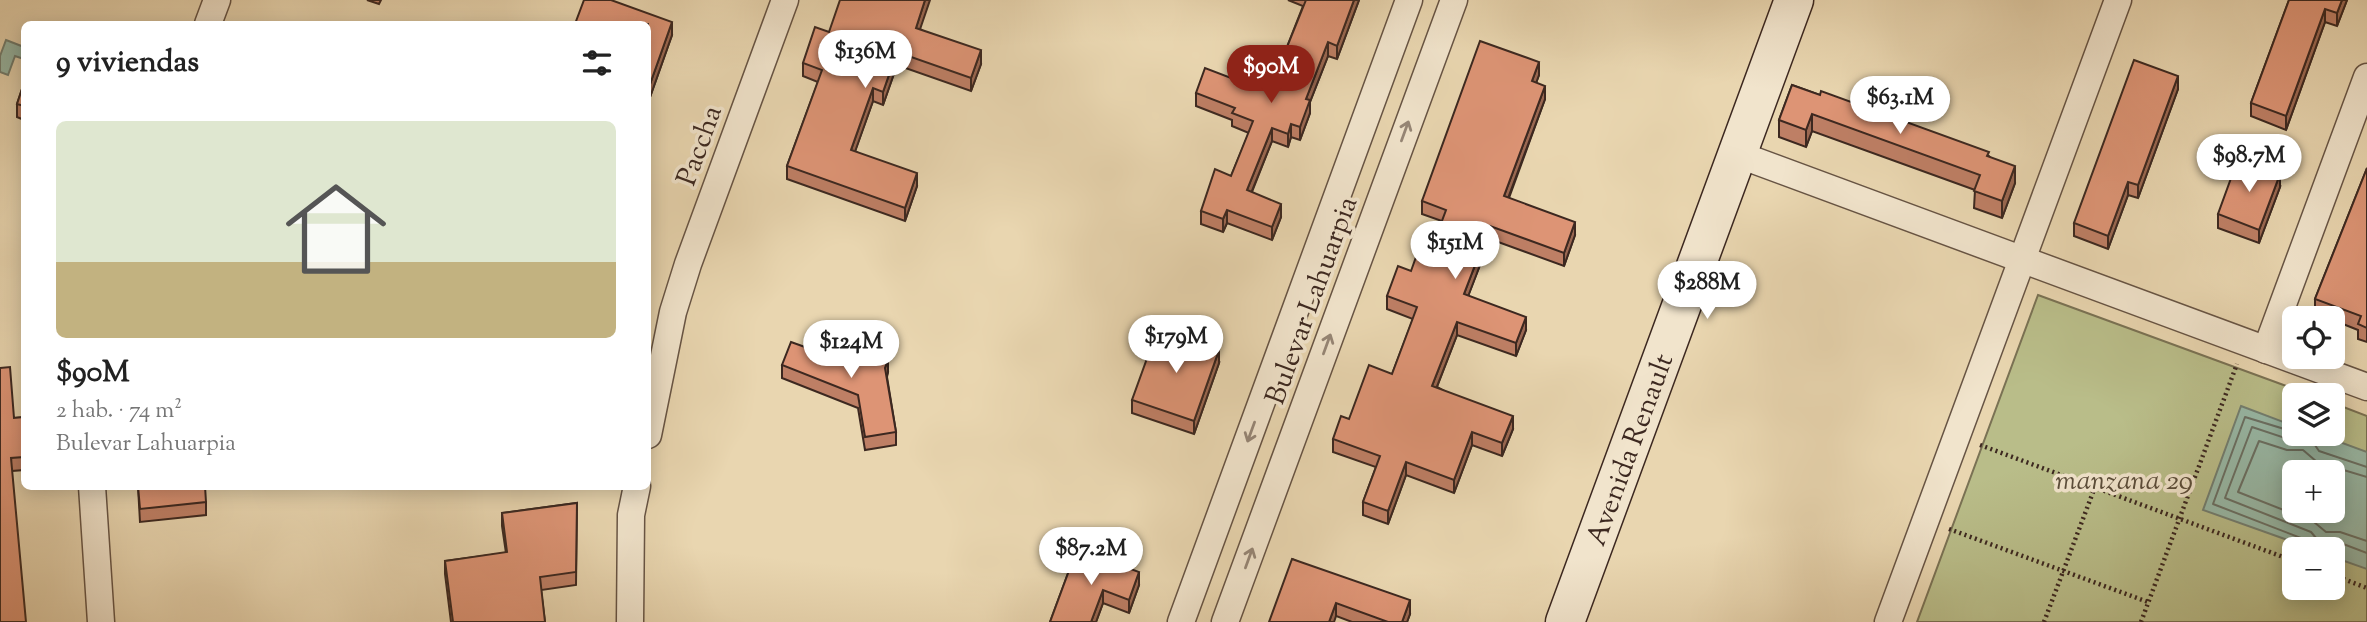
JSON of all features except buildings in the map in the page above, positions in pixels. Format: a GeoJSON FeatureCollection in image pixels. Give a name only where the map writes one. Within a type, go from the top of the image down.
{"type":"FeatureCollection","features":[{"type":"Feature","properties":{"kind":"street"},"geometry":{"type":"LineString","coordinates":[[209,21],[217,0]]}},
{"type":"Feature","properties":{"kind":"street","name":"Paccha"},"geometry":{"type":"LineString","coordinates":[[651,420],[673,312],[785,0]]}},
{"type":"Feature","properties":{"kind":"street"},"geometry":{"type":"LineString","coordinates":[[1181,622],[1409,0]]}},
{"type":"Feature","properties":{"kind":"street","name":"Bulevar Lahuarpia"},"geometry":{"type":"LineString","coordinates":[[1225,622],[1454,0]]}},
{"type":"Feature","properties":{"kind":"street","name":"Avenida Renault"},"geometry":{"type":"LineString","coordinates":[[1565,622],[1794,0]]}},
{"type":"Feature","properties":{"kind":"street"},"geometry":{"type":"LineString","coordinates":[[1888,622],[2118,0]]}},
{"type":"Feature","properties":{"kind":"street"},"geometry":{"type":"LineString","coordinates":[[2255,346],[2367,76]]}},
{"type":"Feature","properties":{"kind":"street"},"geometry":{"type":"LineString","coordinates":[[1737,154],[2367,387]]}},
{"type":"Feature","properties":{"kind":"street"},"geometry":{"type":"LineString","coordinates":[[92,490],[101,622]]}},
{"type":"Feature","properties":{"kind":"street"},"geometry":{"type":"LineString","coordinates":[[630,622],[628,601],[631,515],[636,490]]}},
{"type":"Feature","properties":{"kind":"path"},"geometry":{"type":"LineString","coordinates":[[2141,622],[2179,518],[2255,346]]}},
{"type":"Feature","properties":{"kind":"path"},"geometry":{"type":"LineString","coordinates":[[1956,436],[2282,557]]}},
{"type":"Feature","properties":{"kind":"path"},"geometry":{"type":"LineString","coordinates":[[2045,622],[2095,487]]}},
{"type":"Feature","properties":{"kind":"path"},"geometry":{"type":"LineString","coordinates":[[1926,520],[2148,602]]}},
{"type":"Feature","properties":{"kind":"path"},"geometry":{"type":"LineString","coordinates":[[2345,580],[2367,588]]}},
{"type":"Feature","properties":{"kind":"green space","name":"manzana 29"},"geometry":{"type":"Polygon","coordinates":[[[2038,295],[2282,384],[2282,446],[2345,446],[2345,408],[2367,416],[2367,622],[1917,622],[2038,295]]]}},
{"type":"Feature","properties":{"kind":"water"},"geometry":{"type":"Polygon","coordinates":[[[6,40],[21,46],[21,58],[15,56],[8,75],[0,72],[0,56],[6,40]]]}},
{"type":"Feature","properties":{"kind":"water"},"geometry":{"type":"Polygon","coordinates":[[[2241,406],[2282,421],[2282,446],[2345,444],[2367,452],[2367,569],[2345,561],[2345,537],[2282,538],[2203,510],[2241,406]]]}}]}
